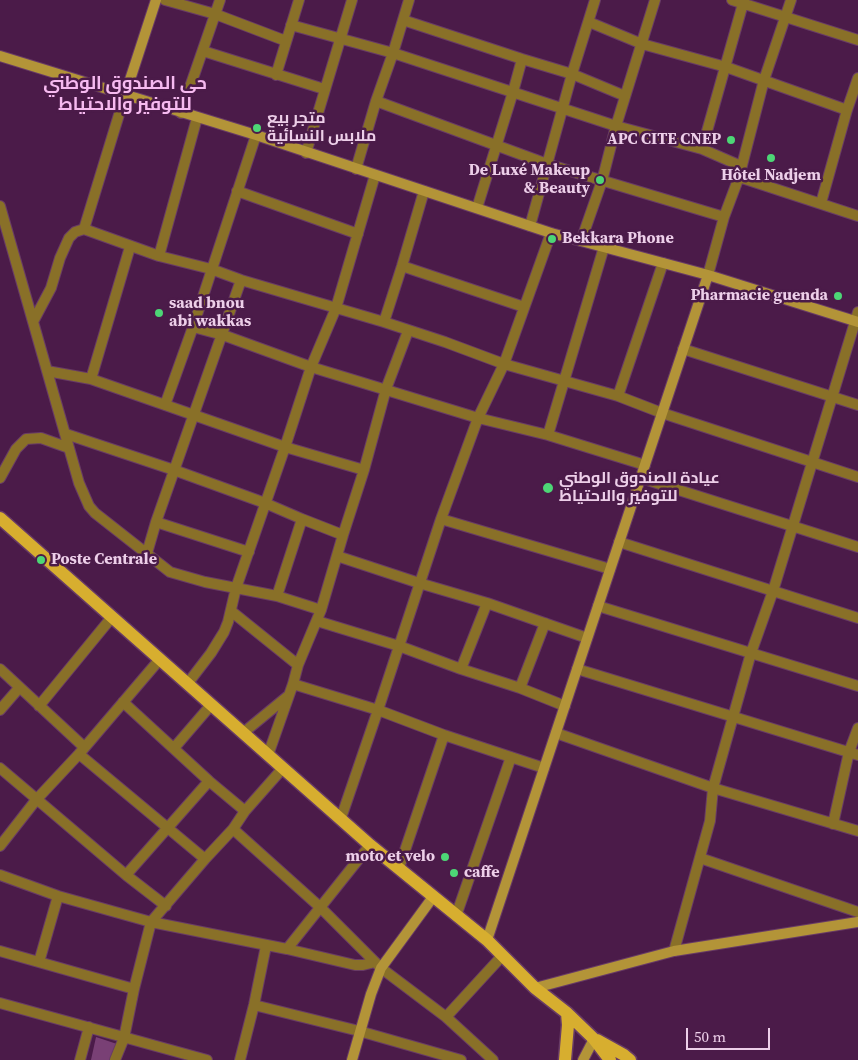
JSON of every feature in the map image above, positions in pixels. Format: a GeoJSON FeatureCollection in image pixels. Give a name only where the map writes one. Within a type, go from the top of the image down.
{"type":"FeatureCollection","features":[{"type":"Feature","properties":{"kind":"main road"},"geometry":{"type":"LineString","coordinates":[[125,95],[156,0]]}},
{"type":"Feature","properties":{"kind":"main road"},"geometry":{"type":"LineString","coordinates":[[0,56],[256,135],[356,170],[478,208],[550,233],[857,318]]}},
{"type":"Feature","properties":{"kind":"main road"},"geometry":{"type":"LineString","coordinates":[[487,940],[708,276]]}},
{"type":"Feature","properties":{"kind":"main road"},"geometry":{"type":"LineString","coordinates":[[0,518],[370,845],[487,940],[535,988],[594,1039],[610,1060]]}},
{"type":"Feature","properties":{"kind":"main road"},"geometry":{"type":"LineString","coordinates":[[352,1060],[378,965],[433,897]]}},
{"type":"Feature","properties":{"kind":"main road"},"geometry":{"type":"LineString","coordinates":[[535,988],[674,951],[799,933],[858,922]]}},
{"type":"Feature","properties":{"kind":"main road"},"geometry":{"type":"LineString","coordinates":[[565,1060],[567,1014]]}},
{"type":"Feature","properties":{"kind":"main road"},"geometry":{"type":"LineString","coordinates":[[583,1060],[594,1039]]}},
{"type":"Feature","properties":{"kind":"main road"},"geometry":{"type":"LineString","coordinates":[[594,1039],[624,1054],[630,1060]]}},
{"type":"Feature","properties":{"kind":"street"},"geometry":{"type":"LineString","coordinates":[[165,0],[215,14],[286,41]]}},
{"type":"Feature","properties":{"kind":"street"},"geometry":{"type":"LineString","coordinates":[[181,113],[220,0]]}},
{"type":"Feature","properties":{"kind":"street"},"geometry":{"type":"LineString","coordinates":[[276,75],[299,0]]}},
{"type":"Feature","properties":{"kind":"street"},"geometry":{"type":"LineString","coordinates":[[306,153],[352,0]]}},
{"type":"Feature","properties":{"kind":"street"},"geometry":{"type":"LineString","coordinates":[[356,170],[409,0]]}},
{"type":"Feature","properties":{"kind":"street"},"geometry":{"type":"LineString","coordinates":[[530,226],[572,74],[595,0]]}},
{"type":"Feature","properties":{"kind":"street"},"geometry":{"type":"LineString","coordinates":[[581,241],[602,181],[616,126],[655,0]]}},
{"type":"Feature","properties":{"kind":"street"},"geometry":{"type":"LineString","coordinates":[[732,0],[744,2],[858,40]]}},
{"type":"Feature","properties":{"kind":"street"},"geometry":{"type":"LineString","coordinates":[[708,276],[724,217],[738,177],[764,80],[791,0]]}},
{"type":"Feature","properties":{"kind":"street"},"geometry":{"type":"LineString","coordinates":[[702,149],[744,2]]}},
{"type":"Feature","properties":{"kind":"street"},"geometry":{"type":"LineString","coordinates":[[404,20],[572,74],[625,96]]}},
{"type":"Feature","properties":{"kind":"street"},"geometry":{"type":"LineString","coordinates":[[589,22],[642,44],[726,67],[847,110]]}},
{"type":"Feature","properties":{"kind":"street"},"geometry":{"type":"LineString","coordinates":[[291,25],[394,53],[616,126],[702,149],[741,166]]}},
{"type":"Feature","properties":{"kind":"street"},"geometry":{"type":"LineString","coordinates":[[203,51],[324,89]]}},
{"type":"Feature","properties":{"kind":"street"},"geometry":{"type":"LineString","coordinates":[[478,208],[522,59]]}},
{"type":"Feature","properties":{"kind":"street"},"geometry":{"type":"LineString","coordinates":[[821,203],[847,110],[856,93],[858,78]]}},
{"type":"Feature","properties":{"kind":"street"},"geometry":{"type":"LineString","coordinates":[[84,229],[125,95]]}},
{"type":"Feature","properties":{"kind":"street"},"geometry":{"type":"LineString","coordinates":[[376,101],[547,164],[724,217]]}},
{"type":"Feature","properties":{"kind":"street"},"geometry":{"type":"LineString","coordinates":[[159,256],[196,118]]}},
{"type":"Feature","properties":{"kind":"street"},"geometry":{"type":"LineString","coordinates":[[165,405],[193,327],[256,135]]}},
{"type":"Feature","properties":{"kind":"street"},"geometry":{"type":"LineString","coordinates":[[188,683],[224,632],[236,588],[310,368],[336,308],[375,175]]}},
{"type":"Feature","properties":{"kind":"street"},"geometry":{"type":"LineString","coordinates":[[738,177],[858,216]]}},
{"type":"Feature","properties":{"kind":"street"},"geometry":{"type":"LineString","coordinates":[[237,191],[358,234]]}},
{"type":"Feature","properties":{"kind":"street"},"geometry":{"type":"LineString","coordinates":[[384,322],[424,191]]}},
{"type":"Feature","properties":{"kind":"street"},"geometry":{"type":"LineString","coordinates":[[0,206],[81,490],[95,513],[170,572],[277,596],[319,616],[565,706]]}},
{"type":"Feature","properties":{"kind":"street"},"geometry":{"type":"LineString","coordinates":[[34,320],[51,288],[60,258],[69,238],[76,232],[84,229],[159,256],[211,269],[241,280],[384,322],[504,364],[618,396],[662,413],[858,477]]}},
{"type":"Feature","properties":{"kind":"street"},"geometry":{"type":"LineString","coordinates":[[341,818],[440,519],[478,418],[504,364],[550,233]]}},
{"type":"Feature","properties":{"kind":"street"},"geometry":{"type":"LineString","coordinates":[[90,380],[130,247]]}},
{"type":"Feature","properties":{"kind":"street"},"geometry":{"type":"LineString","coordinates":[[548,435],[604,247]]}},
{"type":"Feature","properties":{"kind":"street"},"geometry":{"type":"LineString","coordinates":[[618,396],[663,263]]}},
{"type":"Feature","properties":{"kind":"street"},"geometry":{"type":"LineString","coordinates":[[402,266],[524,306]]}},
{"type":"Feature","properties":{"kind":"street"},"geometry":{"type":"LineString","coordinates":[[147,553],[156,522],[223,336],[241,280]]}},
{"type":"Feature","properties":{"kind":"street"},"geometry":{"type":"LineString","coordinates":[[674,951],[710,821],[713,788],[751,653],[773,591],[857,318]]}},
{"type":"Feature","properties":{"kind":"street"},"geometry":{"type":"LineString","coordinates":[[193,327],[310,368],[386,389],[478,418],[548,435],[645,465]]}},
{"type":"Feature","properties":{"kind":"street"},"geometry":{"type":"LineString","coordinates":[[268,755],[288,696],[294,684],[298,665],[319,616],[364,470],[386,389],[408,331]]}},
{"type":"Feature","properties":{"kind":"street"},"geometry":{"type":"LineString","coordinates":[[684,349],[858,405]]}},
{"type":"Feature","properties":{"kind":"street"},"geometry":{"type":"LineString","coordinates":[[47,371],[90,380],[285,447],[364,470]]}},
{"type":"Feature","properties":{"kind":"street"},"geometry":{"type":"LineString","coordinates":[[66,434],[174,470],[264,503],[343,535]]}},
{"type":"Feature","properties":{"kind":"street"},"geometry":{"type":"LineString","coordinates":[[0,478],[16,449],[26,439],[41,438],[69,448]]}},
{"type":"Feature","properties":{"kind":"street"},"geometry":{"type":"LineString","coordinates":[[641,478],[858,547]]}},
{"type":"Feature","properties":{"kind":"street"},"geometry":{"type":"LineString","coordinates":[[440,519],[610,569]]}},
{"type":"Feature","properties":{"kind":"street"},"geometry":{"type":"LineString","coordinates":[[277,596],[302,520]]}},
{"type":"Feature","properties":{"kind":"street"},"geometry":{"type":"LineString","coordinates":[[156,522],[249,552]]}},
{"type":"Feature","properties":{"kind":"street"},"geometry":{"type":"LineString","coordinates":[[619,542],[858,618]]}},
{"type":"Feature","properties":{"kind":"street"},"geometry":{"type":"LineString","coordinates":[[337,556],[487,603],[587,638]]}},
{"type":"Feature","properties":{"kind":"street"},"geometry":{"type":"LineString","coordinates":[[461,669],[487,603]]}},
{"type":"Feature","properties":{"kind":"street"},"geometry":{"type":"LineString","coordinates":[[598,606],[858,686]]}},
{"type":"Feature","properties":{"kind":"street"},"geometry":{"type":"LineString","coordinates":[[231,611],[298,665]]}},
{"type":"Feature","properties":{"kind":"street"},"geometry":{"type":"LineString","coordinates":[[39,706],[112,617]]}},
{"type":"Feature","properties":{"kind":"street"},"geometry":{"type":"LineString","coordinates":[[520,688],[545,623]]}},
{"type":"Feature","properties":{"kind":"street"},"geometry":{"type":"LineString","coordinates":[[0,846],[36,800],[82,750],[160,659]]}},
{"type":"Feature","properties":{"kind":"street"},"geometry":{"type":"LineString","coordinates":[[0,669],[82,750],[168,830],[205,859]]}},
{"type":"Feature","properties":{"kind":"street"},"geometry":{"type":"LineString","coordinates":[[577,669],[854,754]]}},
{"type":"Feature","properties":{"kind":"street"},"geometry":{"type":"LineString","coordinates":[[294,684],[378,710],[444,735],[544,768]]}},
{"type":"Feature","properties":{"kind":"street"},"geometry":{"type":"LineString","coordinates":[[0,710],[19,688]]}},
{"type":"Feature","properties":{"kind":"street"},"geometry":{"type":"LineString","coordinates":[[243,733],[288,696]]}},
{"type":"Feature","properties":{"kind":"street"},"geometry":{"type":"LineString","coordinates":[[123,702],[209,781],[245,811]]}},
{"type":"Feature","properties":{"kind":"street"},"geometry":{"type":"LineString","coordinates":[[174,748],[210,705]]}},
{"type":"Feature","properties":{"kind":"street"},"geometry":{"type":"LineString","coordinates":[[833,824],[854,754],[858,728]]}},
{"type":"Feature","properties":{"kind":"street"},"geometry":{"type":"LineString","coordinates":[[556,733],[713,788],[858,831]]}},
{"type":"Feature","properties":{"kind":"street"},"geometry":{"type":"LineString","coordinates":[[399,868],[444,735]]}},
{"type":"Feature","properties":{"kind":"street"},"geometry":{"type":"LineString","coordinates":[[456,916],[511,757]]}},
{"type":"Feature","properties":{"kind":"street"},"geometry":{"type":"LineString","coordinates":[[0,768],[126,875],[166,906]]}},
{"type":"Feature","properties":{"kind":"street"},"geometry":{"type":"LineString","coordinates":[[115,1060],[124,1038],[151,922],[233,829],[245,811],[283,768]]}},
{"type":"Feature","properties":{"kind":"street"},"geometry":{"type":"LineString","coordinates":[[126,875],[168,830],[209,781]]}},
{"type":"Feature","properties":{"kind":"street"},"geometry":{"type":"LineString","coordinates":[[233,829],[321,908],[378,965],[446,1017],[493,1060]]}},
{"type":"Feature","properties":{"kind":"street"},"geometry":{"type":"LineString","coordinates":[[288,949],[370,845]]}},
{"type":"Feature","properties":{"kind":"street"},"geometry":{"type":"LineString","coordinates":[[700,858],[858,912]]}},
{"type":"Feature","properties":{"kind":"street"},"geometry":{"type":"LineString","coordinates":[[0,875],[58,896],[151,922],[288,949],[354,965],[378,965]]}},
{"type":"Feature","properties":{"kind":"street"},"geometry":{"type":"LineString","coordinates":[[39,962],[58,896]]}},
{"type":"Feature","properties":{"kind":"street"},"geometry":{"type":"LineString","coordinates":[[240,1060],[266,946]]}},
{"type":"Feature","properties":{"kind":"street"},"geometry":{"type":"LineString","coordinates":[[0,951],[134,989]]}},
{"type":"Feature","properties":{"kind":"street"},"geometry":{"type":"LineString","coordinates":[[446,1017],[502,956]]}},
{"type":"Feature","properties":{"kind":"street"},"geometry":{"type":"LineString","coordinates":[[0,1003],[207,1060]]}},
{"type":"Feature","properties":{"kind":"street"},"geometry":{"type":"LineString","coordinates":[[254,1005],[461,1060]]}},
{"type":"Feature","properties":{"kind":"street"},"geometry":{"type":"LineString","coordinates":[[80,1060],[89,1027]]}},
{"type":"Feature","properties":{"kind":"shaded area"},"geometry":{"type":"Polygon","coordinates":[[[96,1037],[120,1045],[111,1060],[91,1060],[96,1037]]]}},
{"type":"Feature","properties":{"kind":"place","name":"متجر بيع ملابس النسائية"},"geometry":{"type":"Point","coordinates":[257,128]}},
{"type":"Feature","properties":{"kind":"place","name":"APC CITE CNEP"},"geometry":{"type":"Point","coordinates":[731,140]}},
{"type":"Feature","properties":{"kind":"place","name":"Hôtel Nadjem"},"geometry":{"type":"Point","coordinates":[771,158]}},
{"type":"Feature","properties":{"kind":"place","name":"De Luxé Makeup & Beauty"},"geometry":{"type":"Point","coordinates":[600,180]}},
{"type":"Feature","properties":{"kind":"place","name":"Bekkara Phone"},"geometry":{"type":"Point","coordinates":[552,239]}},
{"type":"Feature","properties":{"kind":"place","name":"Pharmacie guenda"},"geometry":{"type":"Point","coordinates":[838,296]}},
{"type":"Feature","properties":{"kind":"place","name":"saad bnou abi wakkas"},"geometry":{"type":"Point","coordinates":[159,313]}},
{"type":"Feature","properties":{"kind":"place","name":"عيادة الصندوق الوطني للتوفير والاحتياط"},"geometry":{"type":"Point","coordinates":[548,488]}},
{"type":"Feature","properties":{"kind":"place","name":"Poste Centrale"},"geometry":{"type":"Point","coordinates":[41,560]}},
{"type":"Feature","properties":{"kind":"place","name":"moto et velo"},"geometry":{"type":"Point","coordinates":[445,857]}},
{"type":"Feature","properties":{"kind":"place","name":"caffe"},"geometry":{"type":"Point","coordinates":[454,873]}},
{"type":"Feature","properties":{"kind":"district","name":"حي الصندوق الوطني للتوفير والاحتياط"},"geometry":{"type":"Point","coordinates":[125,94]}}]}
